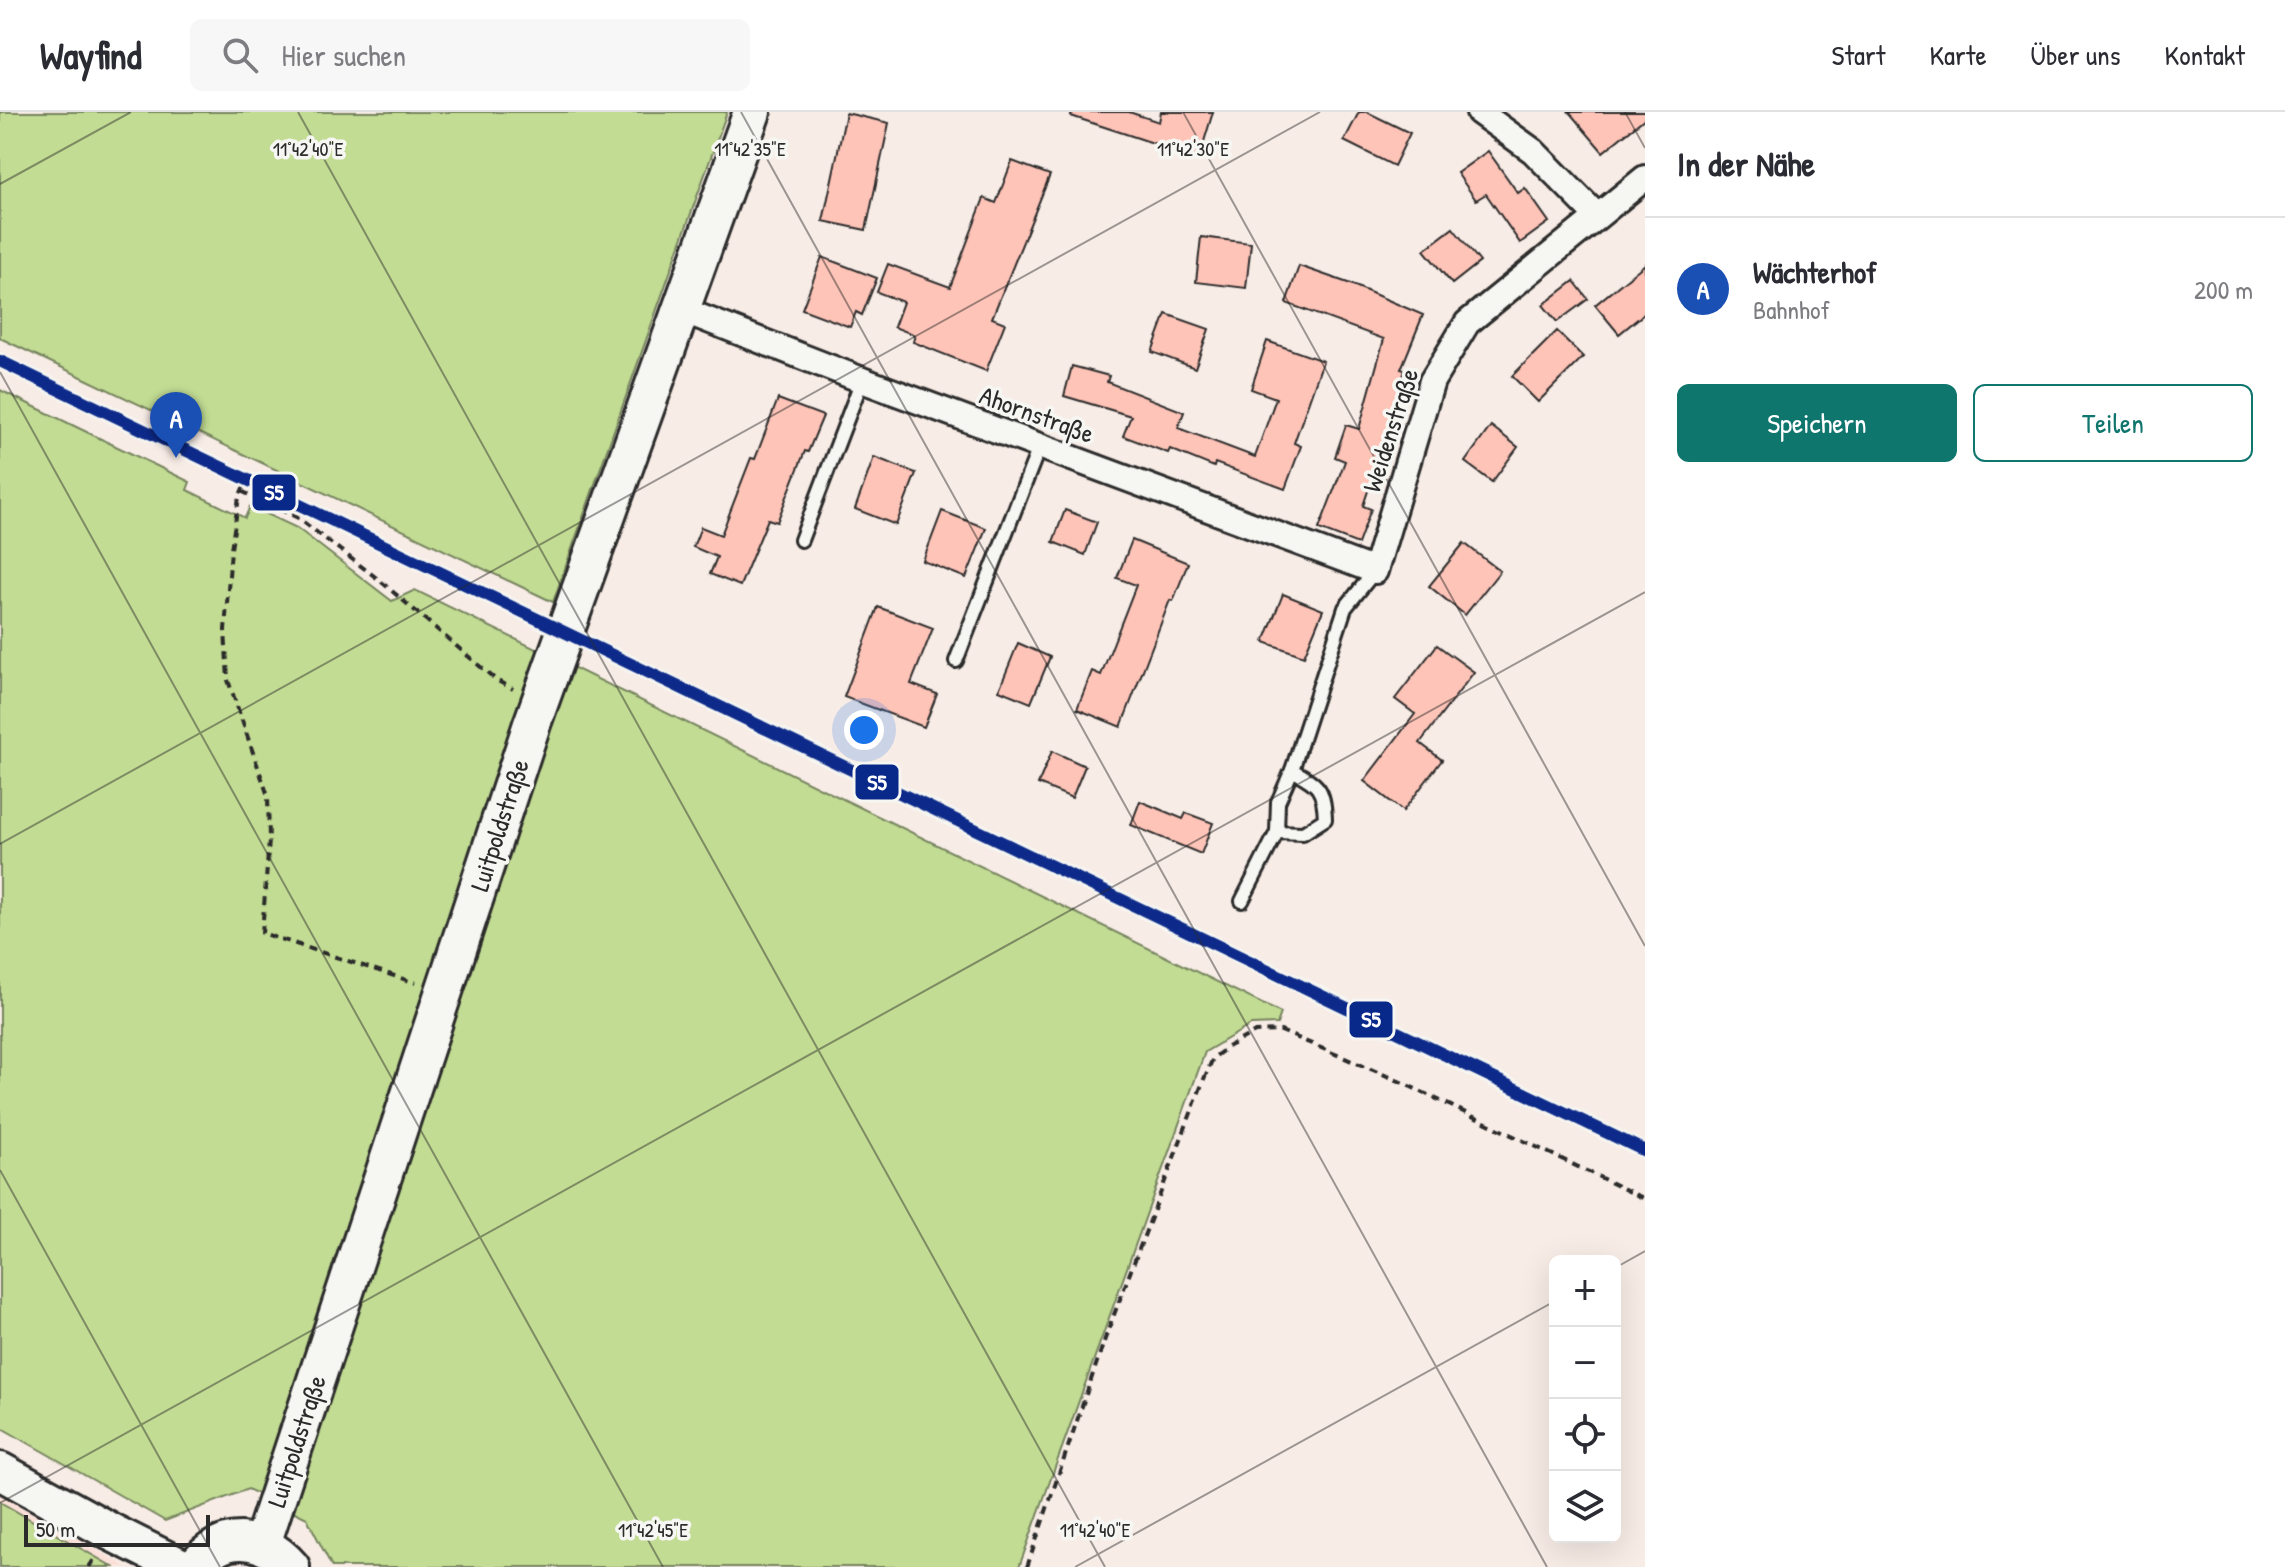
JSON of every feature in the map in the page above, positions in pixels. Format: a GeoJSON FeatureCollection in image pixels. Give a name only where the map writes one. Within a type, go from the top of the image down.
{"type":"FeatureCollection","features":[{"type":"Feature","properties":{"kind":"street","name":"Luitpoldstraße"},"geometry":{"type":"LineString","coordinates":[[262,1544],[532,724],[752,112]]}},
{"type":"Feature","properties":{"kind":"street"},"geometry":{"type":"LineString","coordinates":[[1479,112],[1533,151],[1597,216]]}},
{"type":"Feature","properties":{"kind":"street","name":"Weidenstraße"},"geometry":{"type":"LineString","coordinates":[[1375,571],[1432,381],[1467,323],[1645,178]]}},
{"type":"Feature","properties":{"kind":"street","name":"Ahornstraße"},"geometry":{"type":"LineString","coordinates":[[680,309],[1375,571]]}},
{"type":"Feature","properties":{"kind":"street"},"geometry":{"type":"LineString","coordinates":[[0,1471],[181,1567]]}},
{"type":"Feature","properties":{"kind":"street"},"geometry":{"type":"LineString","coordinates":[[195,1567],[214,1548],[229,1542],[246,1541],[262,1544],[279,1554],[291,1567]]}},
{"type":"Feature","properties":{"kind":"lane"},"geometry":{"type":"LineString","coordinates":[[801,540],[862,380]]}},
{"type":"Feature","properties":{"kind":"lane"},"geometry":{"type":"LineString","coordinates":[[956,661],[1040,445]]}},
{"type":"Feature","properties":{"kind":"lane","name":"Weidenstraße"},"geometry":{"type":"LineString","coordinates":[[1242,901],[1277,832],[1278,802],[1292,770],[1345,608],[1375,571]]}},
{"type":"Feature","properties":{"kind":"lane"},"geometry":{"type":"LineString","coordinates":[[1277,832],[1303,833],[1325,819],[1324,799],[1316,783],[1292,770]]}},
{"type":"Feature","properties":{"kind":"path"},"geometry":{"type":"LineString","coordinates":[[406,980],[262,933],[269,840],[268,796],[228,680],[225,630],[231,549],[242,489],[298,518],[378,579],[496,680],[524,695]]}},
{"type":"Feature","properties":{"kind":"path"},"geometry":{"type":"LineString","coordinates":[[1027,1567],[1107,1333],[1204,1079],[1213,1058],[1229,1046],[1255,1032],[1281,1031],[1399,1081],[1645,1199]]}},
{"type":"Feature","properties":{"kind":"shaded area"},"geometry":{"type":"Polygon","coordinates":[[[0,1495],[127,1567],[113,1567],[0,1502],[0,1495]]]}},
{"type":"Feature","properties":{"kind":"green space"},"geometry":{"type":"Polygon","coordinates":[[[0,112],[727,112],[553,602],[0,338],[0,112]]]}},
{"type":"Feature","properties":{"kind":"green space"},"geometry":{"type":"Polygon","coordinates":[[[0,390],[190,482],[187,490],[245,518],[250,506],[297,528],[392,601],[415,590],[1281,1013],[1277,1024],[1251,1025],[1205,1052],[1019,1567],[332,1567],[307,1518],[248,1489],[165,1521],[0,1427],[0,390]]]}},
{"type":"Feature","properties":{"kind":"green space"},"geometry":{"type":"Polygon","coordinates":[[[0,1502],[113,1567],[0,1567],[0,1502]]]}},
{"type":"Feature","properties":{"kind":"building"},"geometry":{"type":"Polygon","coordinates":[[[1072,112],[1129,112],[1159,122],[1161,112],[1213,112],[1199,158],[1071,116],[1072,112]]]}},
{"type":"Feature","properties":{"kind":"building"},"geometry":{"type":"Polygon","coordinates":[[[1359,112],[1367,112],[1410,133],[1394,166],[1344,141],[1359,112]]]}},
{"type":"Feature","properties":{"kind":"building"},"geometry":{"type":"Polygon","coordinates":[[[1569,112],[1645,112],[1645,118],[1603,152],[1569,112]]]}},
{"type":"Feature","properties":{"kind":"building"},"geometry":{"type":"Polygon","coordinates":[[[846,113],[889,123],[866,230],[823,221],[846,113]]]}},
{"type":"Feature","properties":{"kind":"building"},"geometry":{"type":"Polygon","coordinates":[[[1488,151],[1518,193],[1525,188],[1549,222],[1520,243],[1486,194],[1476,200],[1457,173],[1488,151]]]}},
{"type":"Feature","properties":{"kind":"building"},"geometry":{"type":"Polygon","coordinates":[[[1012,161],[1050,175],[992,318],[1005,323],[986,371],[913,342],[915,335],[894,327],[903,302],[877,292],[888,264],[950,287],[984,198],[996,203],[1012,161]]]}},
{"type":"Feature","properties":{"kind":"building"},"geometry":{"type":"Polygon","coordinates":[[[1453,228],[1480,262],[1452,284],[1424,250],[1453,228]]]}},
{"type":"Feature","properties":{"kind":"building"},"geometry":{"type":"Polygon","coordinates":[[[1201,237],[1251,243],[1246,288],[1196,282],[1201,237]]]}},
{"type":"Feature","properties":{"kind":"building"},"geometry":{"type":"Polygon","coordinates":[[[822,257],[877,278],[862,315],[856,312],[850,327],[802,309],[822,257]]]}},
{"type":"Feature","properties":{"kind":"building"},"geometry":{"type":"Polygon","coordinates":[[[1645,264],[1645,313],[1619,334],[1595,305],[1645,264]]]}},
{"type":"Feature","properties":{"kind":"building"},"geometry":{"type":"Polygon","coordinates":[[[1299,266],[1423,315],[1401,369],[1405,370],[1363,506],[1371,509],[1358,544],[1319,529],[1345,461],[1335,457],[1346,425],[1359,429],[1384,339],[1286,303],[1299,266]]]}},
{"type":"Feature","properties":{"kind":"building"},"geometry":{"type":"Polygon","coordinates":[[[1574,281],[1588,299],[1557,322],[1543,305],[1574,281]]]}},
{"type":"Feature","properties":{"kind":"building"},"geometry":{"type":"Polygon","coordinates":[[[1166,314],[1209,329],[1195,368],[1152,352],[1166,314]]]}},
{"type":"Feature","properties":{"kind":"building"},"geometry":{"type":"Polygon","coordinates":[[[1557,331],[1583,357],[1538,402],[1512,376],[1557,331]]]}},
{"type":"Feature","properties":{"kind":"building"},"geometry":{"type":"Polygon","coordinates":[[[1267,341],[1323,361],[1294,443],[1301,446],[1285,489],[1215,463],[1214,467],[1170,449],[1168,453],[1123,436],[1131,416],[1064,396],[1072,366],[1109,376],[1107,382],[1184,412],[1178,428],[1255,457],[1276,398],[1251,389],[1267,341]]]}},
{"type":"Feature","properties":{"kind":"building"},"geometry":{"type":"Polygon","coordinates":[[[778,399],[823,416],[808,452],[805,451],[777,522],[768,519],[740,586],[710,574],[717,557],[693,547],[701,527],[721,535],[778,399]]]}},
{"type":"Feature","properties":{"kind":"building"},"geometry":{"type":"Polygon","coordinates":[[[1491,426],[1518,447],[1492,482],[1465,462],[1491,426]]]}},
{"type":"Feature","properties":{"kind":"building"},"geometry":{"type":"Polygon","coordinates":[[[874,457],[916,473],[896,525],[855,509],[874,457]]]}},
{"type":"Feature","properties":{"kind":"building"},"geometry":{"type":"Polygon","coordinates":[[[1065,510],[1097,522],[1085,555],[1053,542],[1065,510]]]}},
{"type":"Feature","properties":{"kind":"building"},"geometry":{"type":"Polygon","coordinates":[[[942,511],[986,528],[966,578],[923,561],[942,511]]]}},
{"type":"Feature","properties":{"kind":"building"},"geometry":{"type":"Polygon","coordinates":[[[1132,540],[1188,563],[1173,601],[1170,600],[1121,727],[1077,709],[1092,671],[1101,675],[1136,585],[1117,578],[1132,540]]]}},
{"type":"Feature","properties":{"kind":"building"},"geometry":{"type":"Polygon","coordinates":[[[1464,543],[1500,571],[1465,615],[1429,586],[1464,543]]]}},
{"type":"Feature","properties":{"kind":"building"},"geometry":{"type":"Polygon","coordinates":[[[1283,594],[1323,610],[1304,656],[1264,642],[1283,594]]]}},
{"type":"Feature","properties":{"kind":"building"},"geometry":{"type":"Polygon","coordinates":[[[878,607],[933,628],[911,684],[937,694],[924,727],[844,697],[878,607]]]}},
{"type":"Feature","properties":{"kind":"building"},"geometry":{"type":"Polygon","coordinates":[[[1018,643],[1050,657],[1031,703],[999,690],[1018,643]]]}},
{"type":"Feature","properties":{"kind":"building"},"geometry":{"type":"Polygon","coordinates":[[[1437,645],[1474,672],[1420,743],[1442,760],[1403,811],[1364,781],[1415,714],[1395,699],[1437,645]]]}},
{"type":"Feature","properties":{"kind":"building"},"geometry":{"type":"Polygon","coordinates":[[[1052,751],[1085,766],[1072,798],[1038,784],[1052,751]]]}},
{"type":"Feature","properties":{"kind":"building"},"geometry":{"type":"Polygon","coordinates":[[[1140,801],[1183,819],[1186,813],[1213,823],[1201,854],[1131,825],[1140,801]]]}},
{"type":"Feature","properties":{"kind":"transit line","name":"S5"},"geometry":{"type":"LineString","coordinates":[[0,361],[1645,1151]]}},
{"type":"Feature","properties":{"kind":"place","name":"Wächterhof"},"geometry":{"type":"Point","coordinates":[176,458]}}]}
